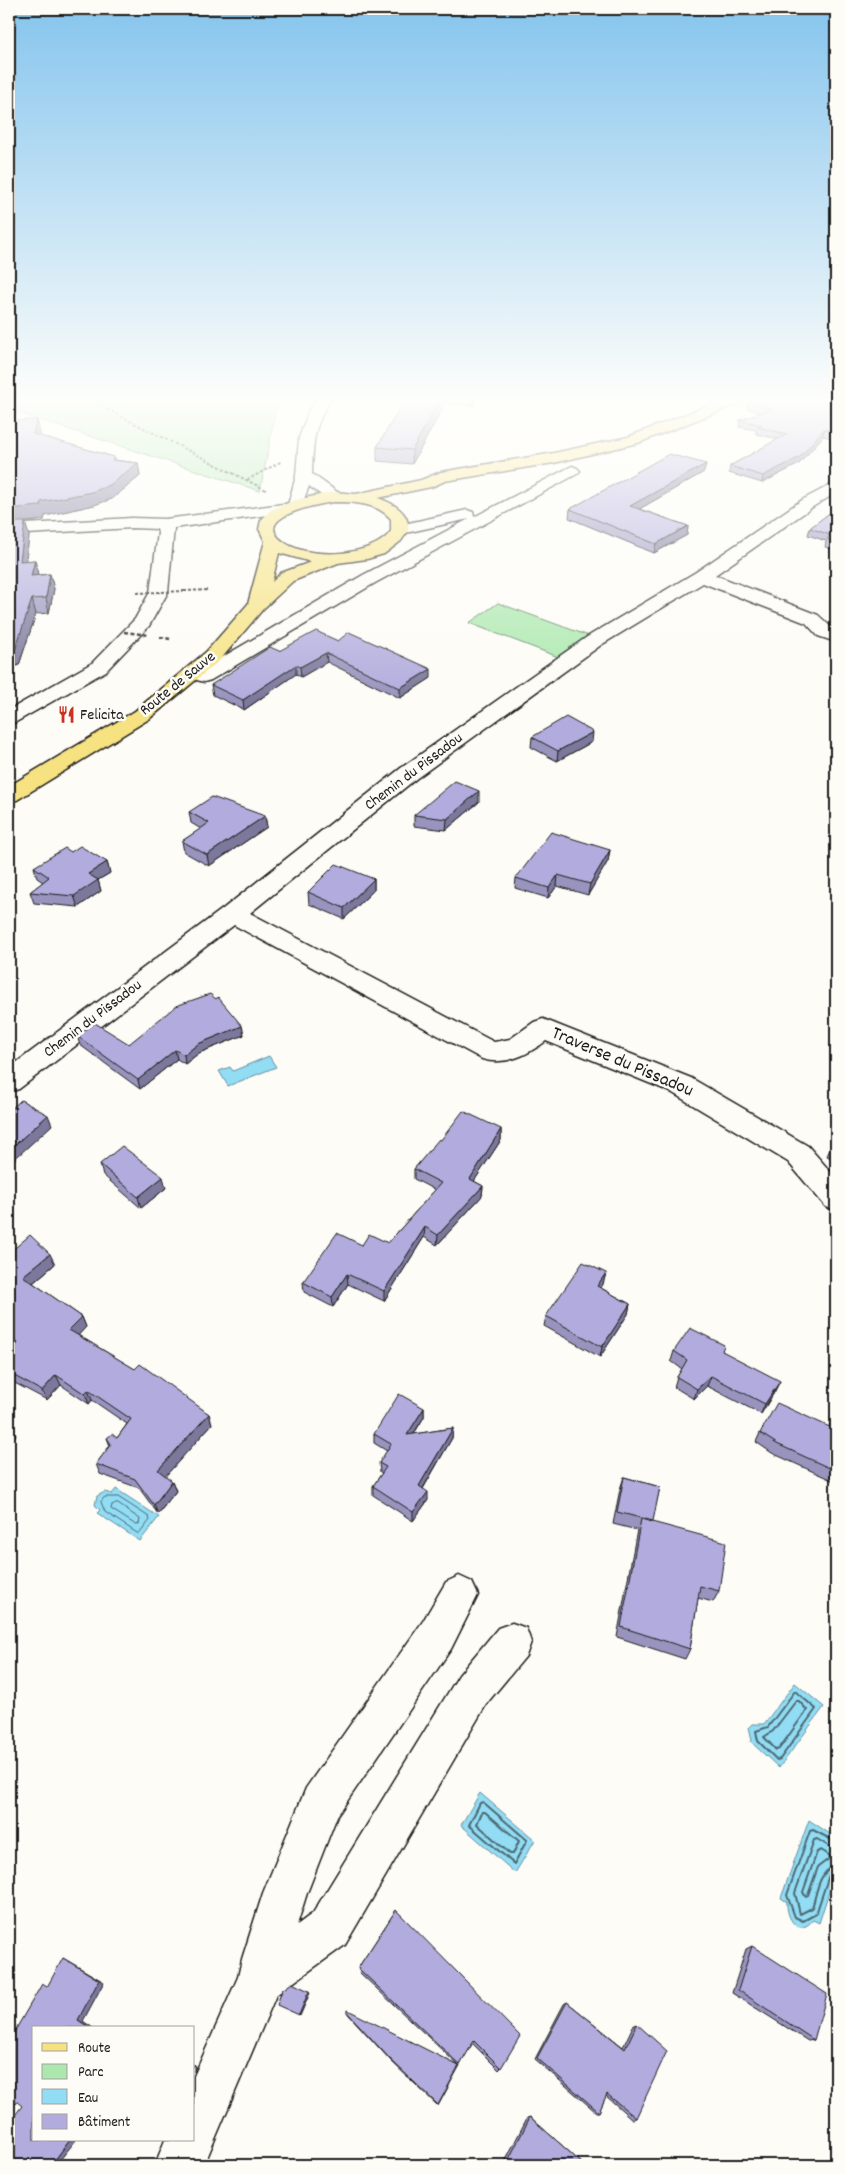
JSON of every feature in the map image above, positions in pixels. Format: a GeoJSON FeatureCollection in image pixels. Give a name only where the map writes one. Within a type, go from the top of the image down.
{"type":"FeatureCollection","features":[{"type":"Feature","properties":{"kind":"main road"},"geometry":{"type":"LineString","coordinates":[[289,507],[323,499]]}},
{"type":"Feature","properties":{"kind":"main road"},"geometry":{"type":"LineString","coordinates":[[362,499],[388,508],[399,522]]}},
{"type":"Feature","properties":{"kind":"main road"},"geometry":{"type":"LineString","coordinates":[[271,538],[283,548],[298,554],[336,558],[357,556],[391,543],[400,534],[399,522],[408,499]]}},
{"type":"Feature","properties":{"kind":"main road","name":"Route de Sauve"},"geometry":{"type":"LineString","coordinates":[[257,605],[271,538],[268,525],[273,517],[289,507]]}},
{"type":"Feature","properties":{"kind":"main road","name":"Route de Sauve"},"geometry":{"type":"LineString","coordinates":[[9,795],[142,714],[165,697],[213,656],[257,605],[287,576],[336,558]]}},
{"type":"Feature","properties":{"kind":"street"},"geometry":{"type":"LineString","coordinates":[[9,530],[132,523],[165,529],[218,516],[289,507],[293,499]]}},
{"type":"Feature","properties":{"kind":"street"},"geometry":{"type":"LineString","coordinates":[[204,676],[369,579],[518,499]]}},
{"type":"Feature","properties":{"kind":"street","name":"Chemin du Pissadou"},"geometry":{"type":"LineString","coordinates":[[9,1082],[233,914],[409,773],[594,641],[702,576],[814,499]]}},
{"type":"Feature","properties":{"kind":"street"},"geometry":{"type":"LineString","coordinates":[[399,522],[413,528],[503,507]]}},
{"type":"Feature","properties":{"kind":"street"},"geometry":{"type":"LineString","coordinates":[[218,516],[255,527],[271,538]]}},
{"type":"Feature","properties":{"kind":"street"},"geometry":{"type":"LineString","coordinates":[[9,718],[99,667],[143,622],[159,592],[165,529]]}},
{"type":"Feature","properties":{"kind":"street"},"geometry":{"type":"LineString","coordinates":[[702,576],[812,619],[825,632],[836,636]]}},
{"type":"Feature","properties":{"kind":"street","name":"Traverse du Pissadou"},"geometry":{"type":"LineString","coordinates":[[233,914],[491,1052],[517,1048],[543,1029],[681,1084],[798,1154],[836,1198]]}},
{"type":"Feature","properties":{"kind":"street"},"geometry":{"type":"LineString","coordinates":[[195,2129],[260,1980],[264,1959],[285,1893],[321,1803],[437,1635],[459,1595]]}},
{"type":"Feature","properties":{"kind":"street"},"geometry":{"type":"LineString","coordinates":[[260,1980],[329,1929],[473,1689],[512,1642]]}},
{"type":"Feature","properties":{"kind":"street"},"geometry":{"type":"LineString","coordinates":[[179,2165],[189,2142]]}},
{"type":"Feature","properties":{"kind":"path"},"geometry":{"type":"LineString","coordinates":[[137,593],[210,590]]}},
{"type":"Feature","properties":{"kind":"path"},"geometry":{"type":"LineString","coordinates":[[124,632],[149,635]]}},
{"type":"Feature","properties":{"kind":"green space"},"geometry":{"type":"Polygon","coordinates":[[[498,603],[589,636],[561,658],[469,623],[498,603]]]}},
{"type":"Feature","properties":{"kind":"water"},"geometry":{"type":"Polygon","coordinates":[[[269,1056],[276,1067],[228,1086],[219,1071],[230,1067],[233,1071],[269,1056]]]}},
{"type":"Feature","properties":{"kind":"water"},"geometry":{"type":"Polygon","coordinates":[[[116,1489],[159,1517],[140,1541],[97,1513],[100,1510],[95,1505],[97,1496],[105,1492],[112,1494],[116,1489]]]}},
{"type":"Feature","properties":{"kind":"water"},"geometry":{"type":"Polygon","coordinates":[[[795,1683],[824,1707],[779,1768],[751,1742],[749,1727],[752,1724],[764,1724],[795,1683]]]}},
{"type":"Feature","properties":{"kind":"water"},"geometry":{"type":"Polygon","coordinates":[[[480,1793],[535,1840],[515,1873],[461,1825],[480,1793]]]}},
{"type":"Feature","properties":{"kind":"water"},"geometry":{"type":"Polygon","coordinates":[[[809,1820],[836,1838],[836,1870],[819,1923],[813,1920],[808,1925],[802,1927],[794,1924],[787,1908],[787,1902],[781,1898],[809,1820]]]}},
{"type":"Feature","properties":{"kind":"building"},"geometry":{"type":"Polygon","coordinates":[[[9,499],[54,499],[41,502],[40,506],[9,509],[9,499]]]}},
{"type":"Feature","properties":{"kind":"building"},"geometry":{"type":"Polygon","coordinates":[[[587,499],[642,499],[630,506],[688,526],[656,544],[570,509],[587,499]]]}},
{"type":"Feature","properties":{"kind":"building"},"geometry":{"type":"Polygon","coordinates":[[[836,508],[836,543],[827,539],[830,535],[810,528],[836,508]]]}},
{"type":"Feature","properties":{"kind":"building"},"geometry":{"type":"Polygon","coordinates":[[[9,522],[25,522],[20,561],[35,560],[31,576],[50,574],[46,598],[32,599],[15,650],[9,652],[9,522]]]}},
{"type":"Feature","properties":{"kind":"building"},"geometry":{"type":"Polygon","coordinates":[[[316,631],[338,641],[349,632],[431,669],[400,688],[326,653],[300,667],[296,665],[243,700],[211,685],[270,647],[279,651],[316,631]]]}},
{"type":"Feature","properties":{"kind":"building"},"geometry":{"type":"Polygon","coordinates":[[[566,717],[593,732],[558,751],[532,737],[566,717]]]}},
{"type":"Feature","properties":{"kind":"building"},"geometry":{"type":"Polygon","coordinates":[[[455,781],[479,791],[447,819],[414,815],[455,781]]]}},
{"type":"Feature","properties":{"kind":"building"},"geometry":{"type":"Polygon","coordinates":[[[212,797],[265,816],[207,855],[182,841],[209,823],[189,812],[212,797]]]}},
{"type":"Feature","properties":{"kind":"building"},"geometry":{"type":"Polygon","coordinates":[[[551,832],[610,850],[590,884],[558,875],[549,888],[516,878],[551,832]]]}},
{"type":"Feature","properties":{"kind":"building"},"geometry":{"type":"Polygon","coordinates":[[[80,846],[107,862],[88,874],[98,880],[74,896],[30,892],[49,877],[34,867],[65,848],[71,852],[80,846]]]}},
{"type":"Feature","properties":{"kind":"building"},"geometry":{"type":"Polygon","coordinates":[[[336,864],[374,879],[344,908],[308,892],[336,864]]]}},
{"type":"Feature","properties":{"kind":"building"},"geometry":{"type":"Polygon","coordinates":[[[210,994],[216,999],[218,997],[242,1026],[198,1044],[184,1055],[175,1050],[138,1080],[77,1036],[95,1023],[129,1044],[176,1006],[210,994]]]}},
{"type":"Feature","properties":{"kind":"building"},"geometry":{"type":"Polygon","coordinates":[[[21,1100],[48,1115],[9,1150],[9,1111],[21,1100]]]}},
{"type":"Feature","properties":{"kind":"building"},"geometry":{"type":"Polygon","coordinates":[[[463,1111],[501,1129],[470,1179],[483,1186],[438,1235],[425,1227],[384,1291],[347,1274],[332,1297],[303,1282],[337,1233],[362,1245],[369,1234],[388,1243],[441,1183],[414,1169],[439,1139],[441,1140],[463,1111]]]}},
{"type":"Feature","properties":{"kind":"building"},"geometry":{"type":"Polygon","coordinates":[[[836,1135],[836,1148],[832,1145],[836,1135]]]}},
{"type":"Feature","properties":{"kind":"building"},"geometry":{"type":"Polygon","coordinates":[[[122,1146],[163,1177],[138,1197],[100,1164],[122,1146]]]}},
{"type":"Feature","properties":{"kind":"building"},"geometry":{"type":"Polygon","coordinates":[[[30,1235],[50,1254],[23,1276],[82,1317],[69,1330],[135,1369],[140,1364],[209,1414],[158,1470],[172,1481],[154,1505],[135,1479],[96,1464],[111,1444],[107,1438],[112,1434],[117,1438],[131,1419],[88,1390],[85,1394],[56,1375],[42,1391],[9,1373],[9,1354],[18,1343],[9,1336],[9,1253],[30,1235]]]}},
{"type":"Feature","properties":{"kind":"building"},"geometry":{"type":"Polygon","coordinates":[[[583,1262],[606,1273],[597,1286],[630,1304],[602,1347],[546,1316],[583,1262]]]}},
{"type":"Feature","properties":{"kind":"building"},"geometry":{"type":"Polygon","coordinates":[[[690,1328],[724,1345],[722,1351],[780,1381],[765,1404],[711,1376],[697,1389],[677,1377],[687,1360],[674,1351],[690,1328]]]}},
{"type":"Feature","properties":{"kind":"building"},"geometry":{"type":"Polygon","coordinates":[[[399,1394],[424,1408],[407,1435],[453,1428],[419,1486],[428,1492],[413,1512],[373,1486],[386,1467],[379,1463],[391,1444],[374,1434],[399,1394]]]}},
{"type":"Feature","properties":{"kind":"building"},"geometry":{"type":"Polygon","coordinates":[[[777,1403],[832,1428],[836,1415],[836,1471],[777,1444],[760,1433],[777,1403]]]}},
{"type":"Feature","properties":{"kind":"building"},"geometry":{"type":"Polygon","coordinates":[[[624,1477],[660,1487],[653,1521],[617,1512],[624,1477]]]}},
{"type":"Feature","properties":{"kind":"building"},"geometry":{"type":"Polygon","coordinates":[[[641,1519],[726,1542],[719,1591],[700,1586],[690,1649],[621,1627],[641,1519]]]}},
{"type":"Feature","properties":{"kind":"building"},"geometry":{"type":"Polygon","coordinates":[[[396,1910],[520,2036],[501,2068],[474,2041],[460,2065],[358,1968],[396,1910]]]}},
{"type":"Feature","properties":{"kind":"building"},"geometry":{"type":"Polygon","coordinates":[[[752,1946],[827,1994],[814,2040],[738,1990],[752,1946]]]}},
{"type":"Feature","properties":{"kind":"building"},"geometry":{"type":"Polygon","coordinates":[[[63,1958],[99,1980],[78,2020],[87,2026],[32,2026],[32,2142],[68,2142],[51,2165],[9,2165],[9,2123],[22,2106],[9,2095],[9,2041],[42,1984],[47,1987],[63,1958]]]}},
{"type":"Feature","properties":{"kind":"building"},"geometry":{"type":"Polygon","coordinates":[[[292,1983],[309,1991],[299,2015],[277,2005],[282,1990],[292,1983]]]}},
{"type":"Feature","properties":{"kind":"building"},"geometry":{"type":"Polygon","coordinates":[[[567,2002],[625,2049],[637,2024],[667,2051],[636,2118],[607,2094],[599,2112],[537,2058],[567,2002]]]}},
{"type":"Feature","properties":{"kind":"building"},"geometry":{"type":"Polygon","coordinates":[[[348,2010],[459,2066],[438,2105],[390,2059],[347,2012],[348,2010]]]}},
{"type":"Feature","properties":{"kind":"building"},"geometry":{"type":"Polygon","coordinates":[[[530,2117],[584,2165],[506,2165],[530,2117]]]}},
{"type":"Feature","properties":{"kind":"place","name":"Felicita"},"geometry":{"type":"Point","coordinates":[66,715]}}]}
